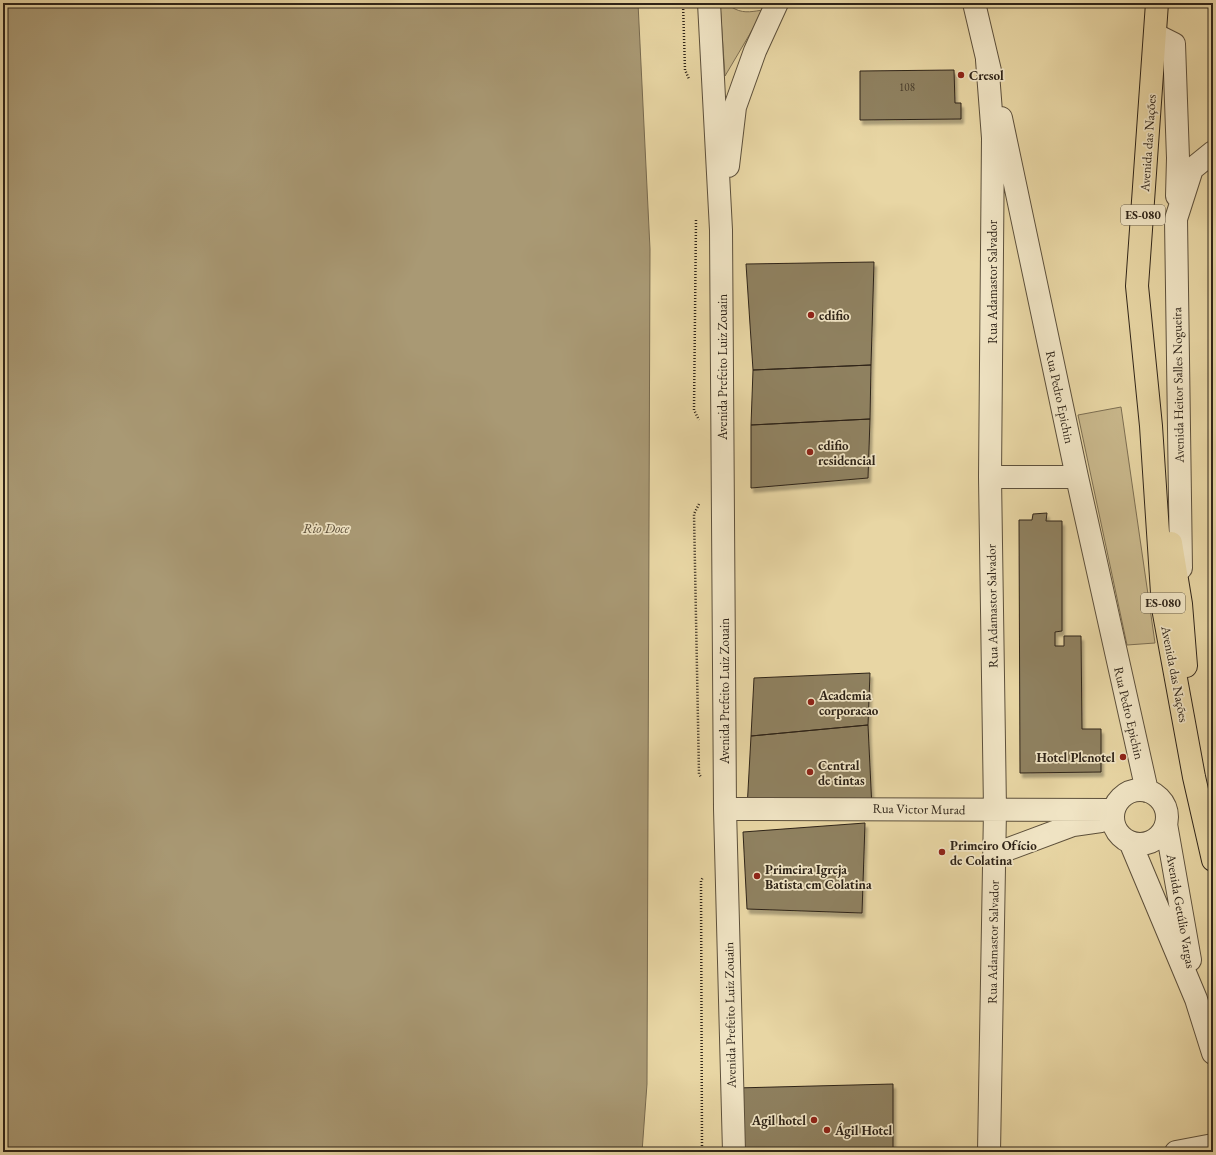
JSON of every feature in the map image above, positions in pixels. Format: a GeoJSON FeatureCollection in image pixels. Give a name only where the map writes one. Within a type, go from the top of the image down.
{"type":"FeatureCollection","features":[{"type":"Feature","properties":{"kind":"main road","name":"Avenida das Nações"},"geometry":{"type":"LineString","coordinates":[[1157,3],[1138,286],[1151,426],[1163,608],[1194,777],[1213,860]]}},
{"type":"Feature","properties":{"kind":"main road","name":"Avenida das Nações"},"geometry":{"type":"LineString","coordinates":[[1151,426],[1181,604],[1194,777]]}},
{"type":"Feature","properties":{"kind":"street","name":"Avenida Prefeito Luiz Zouain"},"geometry":{"type":"LineString","coordinates":[[709,3],[721,230],[725,809],[734,1152]]}},
{"type":"Feature","properties":{"kind":"street","name":"Avenida Prefeito Luiz Zouain"},"geometry":{"type":"LineString","coordinates":[[721,230],[735,107],[755,51],[777,3]]}},
{"type":"Feature","properties":{"kind":"street","name":"Rua Pedro Epichin"},"geometry":{"type":"LineString","coordinates":[[974,3],[988,60],[999,137],[1147,791]]}},
{"type":"Feature","properties":{"kind":"street","name":"Avenida Heitor Salles Nogueira"},"geometry":{"type":"LineString","coordinates":[[1156,35],[1174,44],[1185,164],[1176,219],[1181,604]]}},
{"type":"Feature","properties":{"kind":"street","name":"Rua Adamastor Salvador"},"geometry":{"type":"LineString","coordinates":[[988,1152],[995,854],[990,477],[999,137]]}},
{"type":"Feature","properties":{"kind":"street"},"geometry":{"type":"LineString","coordinates":[[1185,164],[1213,152]]}},
{"type":"Feature","properties":{"kind":"street"},"geometry":{"type":"LineString","coordinates":[[990,477],[1077,477]]}},
{"type":"Feature","properties":{"kind":"street"},"geometry":{"type":"LineString","coordinates":[[1138,790],[1147,791],[1157,797],[1165,807],[1167,815],[1166,824],[1163,832],[1149,843],[1140,845],[1131,844],[1124,840],[1114,828],[1113,815],[1117,802],[1123,796],[1138,790]]}},
{"type":"Feature","properties":{"kind":"street","name":"Rua Victor Murad"},"geometry":{"type":"LineString","coordinates":[[725,809],[995,810],[1073,817],[1113,815]]}},
{"type":"Feature","properties":{"kind":"street","name":"Rua Victor Murad"},"geometry":{"type":"LineString","coordinates":[[995,854],[1073,817]]}},
{"type":"Feature","properties":{"kind":"street","name":"Avenida Getúlio Vargas"},"geometry":{"type":"LineString","coordinates":[[1166,824],[1196,999]]}},
{"type":"Feature","properties":{"kind":"street","name":"Avenida Getúlio Vargas"},"geometry":{"type":"LineString","coordinates":[[1131,844],[1196,999],[1213,1053]]}},
{"type":"Feature","properties":{"kind":"street"},"geometry":{"type":"LineString","coordinates":[[1176,1152],[1213,1145]]}},
{"type":"Feature","properties":{"kind":"shaded area"},"geometry":{"type":"Polygon","coordinates":[[[720,3],[742,11],[750,12],[764,10],[725,76],[720,3]]]}},
{"type":"Feature","properties":{"kind":"shaded area"},"geometry":{"type":"Polygon","coordinates":[[[1121,407],[1155,643],[1127,645],[1078,415],[1121,407]]]}},
{"type":"Feature","properties":{"kind":"water","name":"Rio Doce"},"geometry":{"type":"Polygon","coordinates":[[[3,3],[638,3],[650,249],[647,1084],[642,1152],[3,1152],[3,3]]]}},
{"type":"Feature","properties":{"kind":"building"},"geometry":{"type":"Polygon","coordinates":[[[954,70],[955,103],[961,103],[961,119],[860,120],[860,71],[954,70]]]}},
{"type":"Feature","properties":{"kind":"building","name":"edifio"},"geometry":{"type":"Polygon","coordinates":[[[874,262],[871,365],[753,370],[746,264],[874,262]]]}},
{"type":"Feature","properties":{"kind":"building"},"geometry":{"type":"Polygon","coordinates":[[[871,365],[870,419],[751,425],[753,370],[871,365]]]}},
{"type":"Feature","properties":{"kind":"building","name":"edifio residencial"},"geometry":{"type":"Polygon","coordinates":[[[870,419],[868,478],[751,488],[751,425],[870,419]]]}},
{"type":"Feature","properties":{"kind":"building"},"geometry":{"type":"Polygon","coordinates":[[[1047,513],[1046,521],[1062,521],[1062,631],[1055,632],[1055,646],[1064,646],[1064,636],[1081,636],[1082,729],[1101,729],[1101,772],[1020,773],[1019,520],[1032,520],[1033,514],[1047,513]]]}},
{"type":"Feature","properties":{"kind":"building","name":"Academia corporacao"},"geometry":{"type":"Polygon","coordinates":[[[870,673],[868,725],[751,736],[754,678],[870,673]]]}},
{"type":"Feature","properties":{"kind":"building","name":"Central de tintas"},"geometry":{"type":"Polygon","coordinates":[[[868,725],[872,809],[747,809],[751,736],[868,725]]]}},
{"type":"Feature","properties":{"kind":"building"},"geometry":{"type":"Polygon","coordinates":[[[865,823],[862,913],[747,909],[743,832],[865,823]]]}},
{"type":"Feature","properties":{"kind":"building","name":"Agil hotel"},"geometry":{"type":"Polygon","coordinates":[[[893,1084],[893,1152],[735,1152],[736,1088],[893,1084]]]}},
{"type":"Feature","properties":{"kind":"place","name":"Cresol"},"geometry":{"type":"Point","coordinates":[961,75]}},
{"type":"Feature","properties":{"kind":"place","name":"edifio"},"geometry":{"type":"Point","coordinates":[811,315]}},
{"type":"Feature","properties":{"kind":"place","name":"edifio residencial"},"geometry":{"type":"Point","coordinates":[810,452]}},
{"type":"Feature","properties":{"kind":"place","name":"Academia corporacao"},"geometry":{"type":"Point","coordinates":[811,702]}},
{"type":"Feature","properties":{"kind":"place","name":"Hotel Plenotel"},"geometry":{"type":"Point","coordinates":[1123,757]}},
{"type":"Feature","properties":{"kind":"place","name":"Central de tintas"},"geometry":{"type":"Point","coordinates":[810,772]}},
{"type":"Feature","properties":{"kind":"place","name":"Primeiro Ofício de Colatina"},"geometry":{"type":"Point","coordinates":[942,852]}},
{"type":"Feature","properties":{"kind":"place","name":"Primeira Igreja Batista em Colatina"},"geometry":{"type":"Point","coordinates":[757,876]}},
{"type":"Feature","properties":{"kind":"place","name":"Agil hotel"},"geometry":{"type":"Point","coordinates":[814,1120]}},
{"type":"Feature","properties":{"kind":"place","name":"Ágil Hotel"},"geometry":{"type":"Point","coordinates":[827,1130]}}]}
